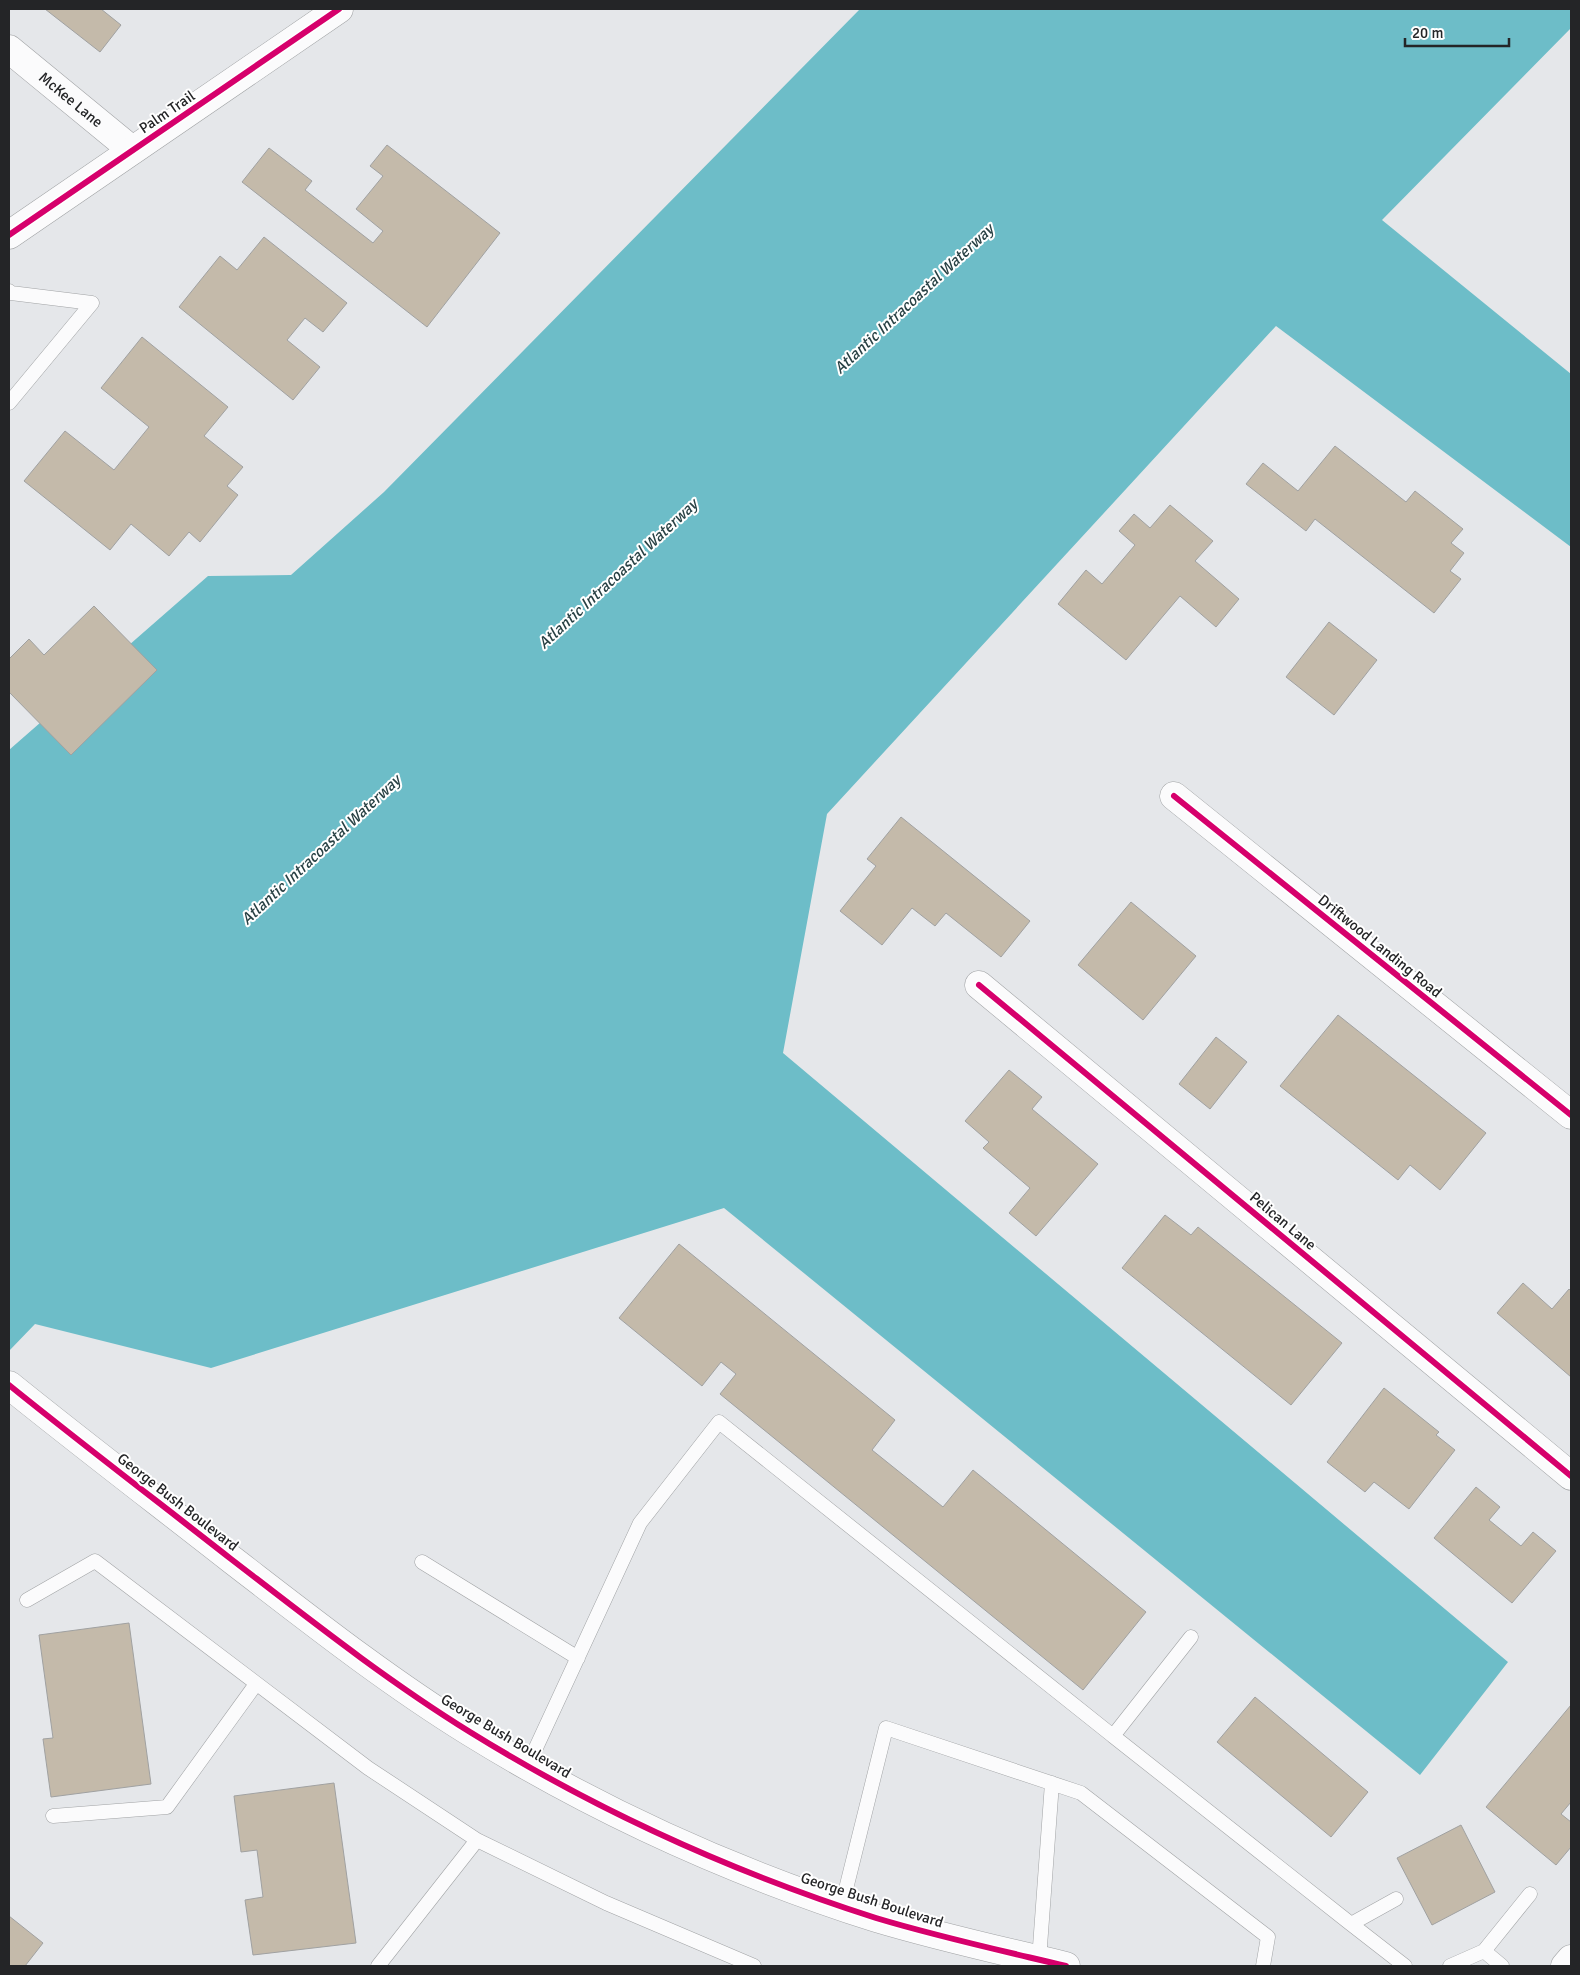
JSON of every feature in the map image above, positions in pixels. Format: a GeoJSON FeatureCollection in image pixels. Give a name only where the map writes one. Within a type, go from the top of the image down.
{"type":"FeatureCollection","features":[{"type":"Feature","properties":{"kind":"street","name":"Palm Trail"},"geometry":{"type":"LineString","coordinates":[[9,235],[339,9]]}},
{"type":"Feature","properties":{"kind":"street","name":"McKee Lane"},"geometry":{"type":"LineString","coordinates":[[9,49],[132,150]]}},
{"type":"Feature","properties":{"kind":"street","name":"Driftwood Landing Road"},"geometry":{"type":"LineString","coordinates":[[1174,796],[1571,1115]]}},
{"type":"Feature","properties":{"kind":"street","name":"Pelican Lane"},"geometry":{"type":"LineString","coordinates":[[980,985],[1571,1476]]}},
{"type":"Feature","properties":{"kind":"street","name":"George Bush Boulevard"},"geometry":{"type":"LineString","coordinates":[[9,1385],[346,1648],[470,1732],[574,1791],[654,1831],[763,1878],[876,1918],[1066,1966]]}},
{"type":"Feature","properties":{"kind":"street"},"geometry":{"type":"LineString","coordinates":[[1565,1966],[1571,1959]]}},
{"type":"Feature","properties":{"kind":"lane"},"geometry":{"type":"LineString","coordinates":[[9,291],[11,293],[92,303],[9,403]]}},
{"type":"Feature","properties":{"kind":"lane"},"geometry":{"type":"LineString","coordinates":[[528,1765],[640,1523],[719,1422],[1404,1966]]}},
{"type":"Feature","properties":{"kind":"lane"},"geometry":{"type":"LineString","coordinates":[[27,1600],[96,1561],[368,1768],[477,1840],[606,1903],[754,1966]]}},
{"type":"Feature","properties":{"kind":"lane"},"geometry":{"type":"LineString","coordinates":[[422,1562],[578,1658]]}},
{"type":"Feature","properties":{"kind":"lane"},"geometry":{"type":"LineString","coordinates":[[1113,1736],[1191,1638]]}},
{"type":"Feature","properties":{"kind":"lane"},"geometry":{"type":"LineString","coordinates":[[53,1816],[167,1807],[256,1684]]}},
{"type":"Feature","properties":{"kind":"lane"},"geometry":{"type":"LineString","coordinates":[[842,1905],[886,1728],[1081,1793],[1268,1938],[1263,1966]]}},
{"type":"Feature","properties":{"kind":"lane"},"geometry":{"type":"LineString","coordinates":[[1039,1960],[1052,1783]]}},
{"type":"Feature","properties":{"kind":"lane"},"geometry":{"type":"LineString","coordinates":[[378,1966],[477,1840]]}},
{"type":"Feature","properties":{"kind":"lane"},"geometry":{"type":"LineString","coordinates":[[1450,1966],[1484,1951],[1530,1894]]}},
{"type":"Feature","properties":{"kind":"lane"},"geometry":{"type":"LineString","coordinates":[[1351,1924],[1396,1899]]}},
{"type":"Feature","properties":{"kind":"lane"},"geometry":{"type":"LineString","coordinates":[[1484,1951],[1502,1966]]}},
{"type":"Feature","properties":{"kind":"water","name":"Atlantic Intracoastal Waterway"},"geometry":{"type":"Polygon","coordinates":[[[860,9],[1571,9],[1571,28],[1382,220],[1571,374],[1571,547],[1276,326],[827,814],[783,1053],[1508,1662],[1420,1775],[724,1208],[211,1368],[35,1324],[9,1351],[9,750],[208,576],[291,575],[384,492],[860,9]]]}},
{"type":"Feature","properties":{"kind":"building"},"geometry":{"type":"Polygon","coordinates":[[[45,9],[101,9],[121,25],[100,52],[45,9]]]}},
{"type":"Feature","properties":{"kind":"building"},"geometry":{"type":"Polygon","coordinates":[[[387,145],[500,233],[427,327],[242,182],[269,148],[312,181],[305,190],[373,243],[383,231],[356,209],[383,176],[370,166],[387,145]]]}},
{"type":"Feature","properties":{"kind":"building"},"geometry":{"type":"Polygon","coordinates":[[[264,237],[347,303],[323,332],[305,318],[287,340],[320,367],[293,400],[179,307],[220,256],[237,270],[264,237]]]}},
{"type":"Feature","properties":{"kind":"building"},"geometry":{"type":"Polygon","coordinates":[[[142,337],[228,407],[204,436],[243,467],[227,486],[238,495],[200,542],[189,532],[169,556],[131,524],[110,550],[24,481],[65,431],[114,470],[149,427],[101,388],[142,337]]]}},
{"type":"Feature","properties":{"kind":"building"},"geometry":{"type":"Polygon","coordinates":[[[1335,446],[1406,502],[1415,491],[1463,529],[1451,543],[1464,553],[1450,571],[1461,579],[1434,613],[1315,519],[1306,531],[1246,484],[1263,463],[1298,491],[1335,446]]]}},
{"type":"Feature","properties":{"kind":"building"},"geometry":{"type":"Polygon","coordinates":[[[1170,505],[1213,541],[1195,561],[1239,599],[1216,627],[1180,596],[1126,660],[1058,604],[1086,570],[1102,584],[1135,545],[1119,531],[1134,514],[1150,528],[1170,505]]]}},
{"type":"Feature","properties":{"kind":"building"},"geometry":{"type":"Polygon","coordinates":[[[94,606],[157,670],[71,755],[9,692],[9,659],[29,639],[44,655],[94,606]]]}},
{"type":"Feature","properties":{"kind":"building"},"geometry":{"type":"Polygon","coordinates":[[[1329,622],[1377,660],[1334,715],[1286,677],[1329,622]]]}},
{"type":"Feature","properties":{"kind":"building"},"geometry":{"type":"Polygon","coordinates":[[[901,817],[1030,921],[1001,957],[946,913],[935,926],[912,908],[882,945],[840,911],[876,866],[867,859],[901,817]]]}},
{"type":"Feature","properties":{"kind":"building"},"geometry":{"type":"Polygon","coordinates":[[[1131,902],[1196,956],[1143,1020],[1078,965],[1131,902]]]}},
{"type":"Feature","properties":{"kind":"building"},"geometry":{"type":"Polygon","coordinates":[[[1338,1015],[1486,1133],[1440,1190],[1410,1165],[1398,1180],[1280,1086],[1338,1015]]]}},
{"type":"Feature","properties":{"kind":"building"},"geometry":{"type":"Polygon","coordinates":[[[1216,1037],[1247,1062],[1210,1109],[1179,1084],[1216,1037]]]}},
{"type":"Feature","properties":{"kind":"building"},"geometry":{"type":"Polygon","coordinates":[[[1009,1070],[1042,1097],[1032,1109],[1098,1164],[1036,1236],[1009,1213],[1030,1188],[983,1148],[989,1142],[965,1121],[1009,1070]]]}},
{"type":"Feature","properties":{"kind":"building"},"geometry":{"type":"Polygon","coordinates":[[[1165,1215],[1191,1235],[1198,1227],[1342,1343],[1291,1405],[1122,1268],[1165,1215]]]}},
{"type":"Feature","properties":{"kind":"building"},"geometry":{"type":"Polygon","coordinates":[[[679,1244],[895,1420],[872,1450],[943,1507],[973,1470],[1146,1612],[1083,1690],[720,1394],[736,1374],[721,1362],[702,1386],[619,1318],[679,1244]]]}},
{"type":"Feature","properties":{"kind":"building"},"geometry":{"type":"Polygon","coordinates":[[[1523,1283],[1552,1309],[1569,1289],[1571,1291],[1571,1377],[1497,1313],[1523,1283]]]}},
{"type":"Feature","properties":{"kind":"building"},"geometry":{"type":"Polygon","coordinates":[[[1384,1388],[1439,1432],[1436,1435],[1455,1450],[1409,1509],[1374,1482],[1365,1492],[1327,1462],[1384,1388]]]}},
{"type":"Feature","properties":{"kind":"building"},"geometry":{"type":"Polygon","coordinates":[[[1476,1487],[1500,1507],[1489,1520],[1521,1546],[1533,1532],[1556,1551],[1512,1603],[1434,1538],[1476,1487]]]}},
{"type":"Feature","properties":{"kind":"building"},"geometry":{"type":"Polygon","coordinates":[[[129,1623],[151,1784],[51,1797],[43,1739],[53,1738],[39,1635],[129,1623]]]}},
{"type":"Feature","properties":{"kind":"building"},"geometry":{"type":"Polygon","coordinates":[[[1255,1697],[1368,1792],[1331,1837],[1217,1742],[1255,1697]]]}},
{"type":"Feature","properties":{"kind":"building"},"geometry":{"type":"Polygon","coordinates":[[[1571,1705],[1571,1802],[1561,1814],[1571,1822],[1571,1847],[1556,1865],[1486,1807],[1571,1705]]]}},
{"type":"Feature","properties":{"kind":"building"},"geometry":{"type":"Polygon","coordinates":[[[334,1783],[356,1943],[253,1955],[245,1900],[263,1897],[257,1850],[241,1852],[234,1796],[334,1783]]]}},
{"type":"Feature","properties":{"kind":"building"},"geometry":{"type":"Polygon","coordinates":[[[1461,1825],[1495,1892],[1432,1925],[1397,1858],[1461,1825]]]}},
{"type":"Feature","properties":{"kind":"building"},"geometry":{"type":"Polygon","coordinates":[[[9,1916],[43,1943],[25,1966],[9,1966],[9,1916]]]}},
{"type":"Feature","properties":{"kind":"cycle path"},"geometry":{"type":"LineString","coordinates":[[9,235],[339,9]]}},
{"type":"Feature","properties":{"kind":"cycle path"},"geometry":{"type":"LineString","coordinates":[[1174,796],[1571,1115]]}},
{"type":"Feature","properties":{"kind":"cycle path"},"geometry":{"type":"LineString","coordinates":[[979,985],[1571,1476]]}},
{"type":"Feature","properties":{"kind":"cycle path"},"geometry":{"type":"LineString","coordinates":[[9,1385],[231,1559],[378,1670],[470,1732],[567,1788],[719,1860],[823,1900],[923,1931],[1066,1966]]}}]}
